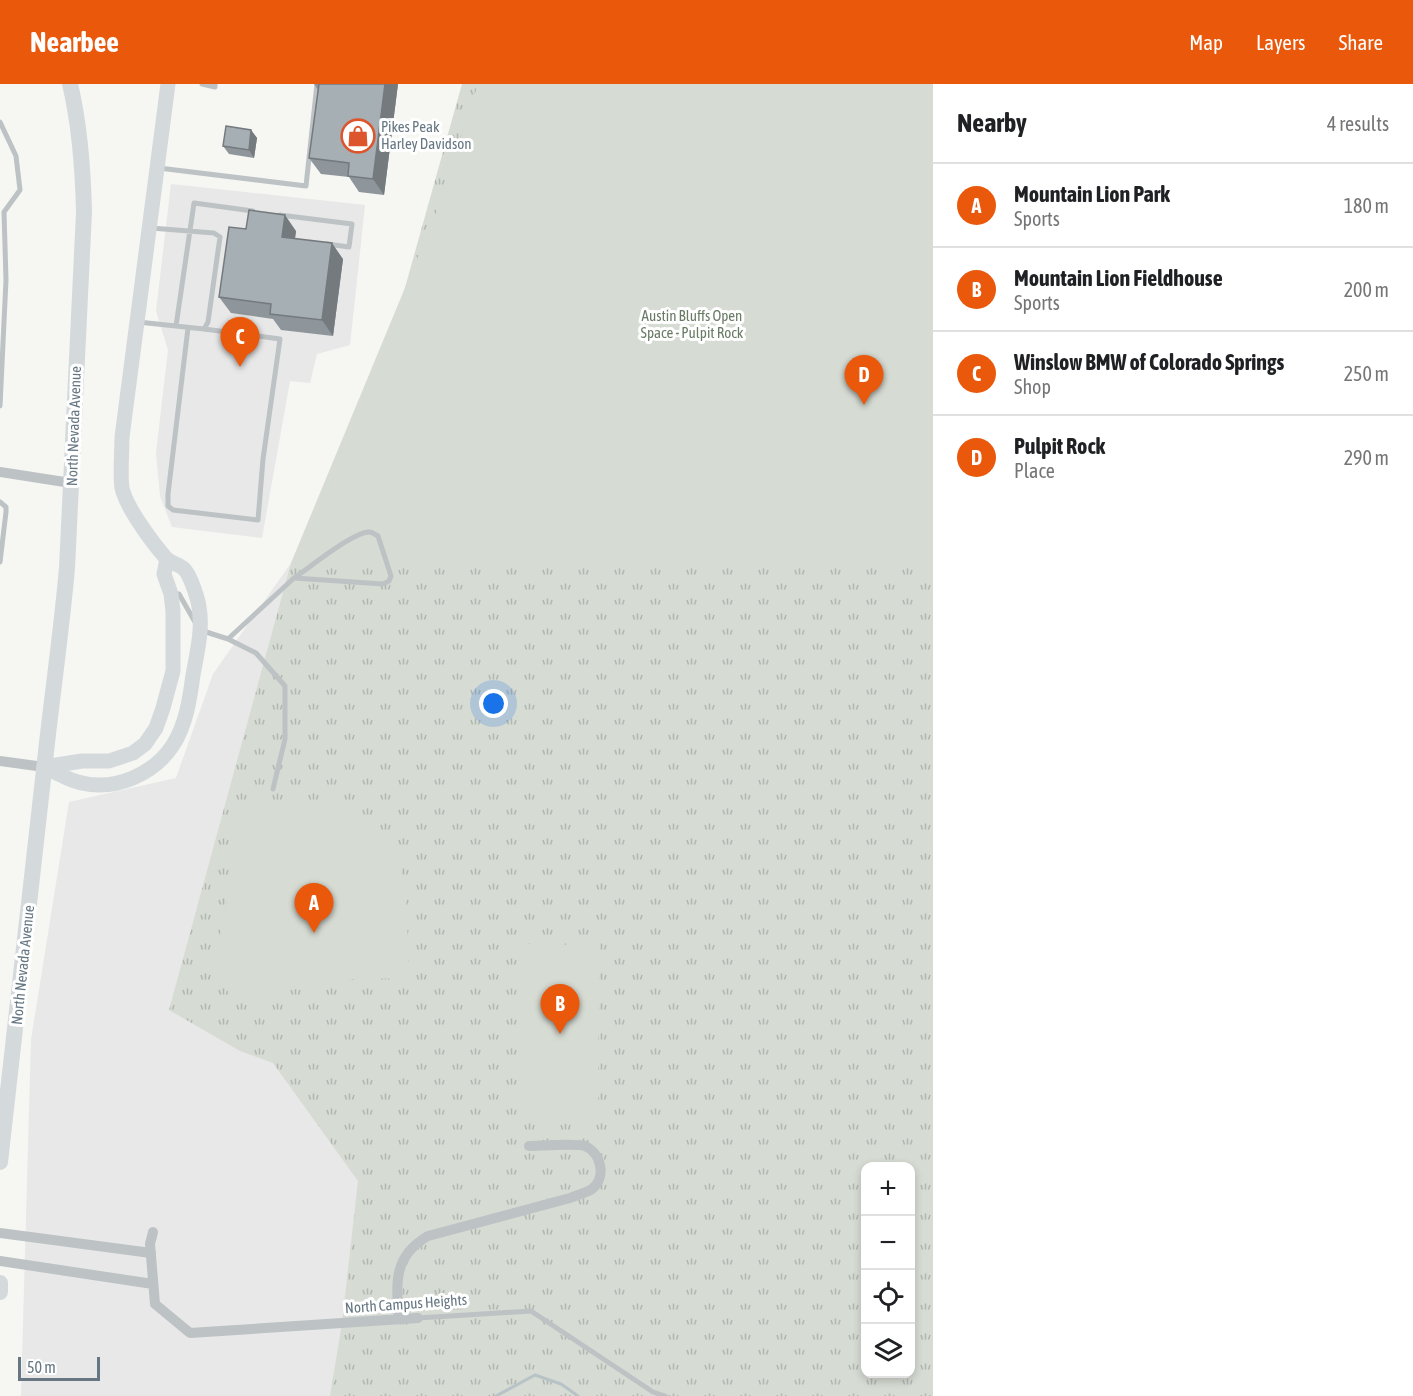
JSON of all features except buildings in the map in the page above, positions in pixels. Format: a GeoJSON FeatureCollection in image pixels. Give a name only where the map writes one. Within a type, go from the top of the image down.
{"type":"FeatureCollection","features":[{"type":"Feature","properties":{"kind":"main road","name":"North Nevada Avenue"},"geometry":{"type":"LineString","coordinates":[[0,1162],[44,767],[63,621],[67,568],[84,212],[78,129],[70,84]]}},
{"type":"Feature","properties":{"kind":"main road"},"geometry":{"type":"LineString","coordinates":[[44,767],[81,783],[104,785],[125,781],[144,773],[161,760],[173,744],[182,724],[191,692],[200,629],[200,607],[193,586],[184,569],[167,560],[131,510],[122,487],[122,437],[168,84]]}},
{"type":"Feature","properties":{"kind":"main road"},"geometry":{"type":"LineString","coordinates":[[44,767],[82,761],[109,761],[133,753],[145,744],[156,728],[164,708],[173,671],[173,611],[171,594],[164,574],[167,560]]}},
{"type":"Feature","properties":{"kind":"main road"},"geometry":{"type":"LineString","coordinates":[[0,1283],[0,1292]]}},
{"type":"Feature","properties":{"kind":"street"},"geometry":{"type":"LineString","coordinates":[[0,472],[71,483]]}},
{"type":"Feature","properties":{"kind":"street"},"geometry":{"type":"LineString","coordinates":[[0,761],[44,767]]}},
{"type":"Feature","properties":{"kind":"street"},"geometry":{"type":"LineString","coordinates":[[399,1319],[397,1282],[399,1267],[410,1248],[418,1241],[428,1236],[570,1198],[593,1188],[599,1180],[601,1164],[583,1145],[529,1146]]}},
{"type":"Feature","properties":{"kind":"street","name":"North Campus Heights"},"geometry":{"type":"LineString","coordinates":[[153,1232],[150,1244],[155,1304],[190,1332],[418,1318]]}},
{"type":"Feature","properties":{"kind":"street"},"geometry":{"type":"LineString","coordinates":[[0,1233],[151,1253]]}},
{"type":"Feature","properties":{"kind":"street"},"geometry":{"type":"LineString","coordinates":[[0,1261],[153,1284]]}},
{"type":"Feature","properties":{"kind":"lane"},"geometry":{"type":"LineString","coordinates":[[202,84],[215,87],[215,84]]}},
{"type":"Feature","properties":{"kind":"lane"},"geometry":{"type":"LineString","coordinates":[[157,168],[306,186],[317,84]]}},
{"type":"Feature","properties":{"kind":"lane"},"geometry":{"type":"LineString","coordinates":[[0,122],[16,156],[20,190],[2,213],[0,406]]}},
{"type":"Feature","properties":{"kind":"lane"},"geometry":{"type":"LineString","coordinates":[[176,326],[194,203],[262,212]]}},
{"type":"Feature","properties":{"kind":"lane"},"geometry":{"type":"LineString","coordinates":[[273,214],[352,224],[349,247],[319,244]]}},
{"type":"Feature","properties":{"kind":"lane"},"geometry":{"type":"LineString","coordinates":[[149,228],[214,233],[220,237],[208,322],[204,329]]}},
{"type":"Feature","properties":{"kind":"lane"},"geometry":{"type":"LineString","coordinates":[[137,322],[188,327],[280,339],[263,459],[258,520],[173,510],[168,506],[188,327]]}},
{"type":"Feature","properties":{"kind":"lane"},"geometry":{"type":"LineString","coordinates":[[0,502],[6,507],[0,562]]}},
{"type":"Feature","properties":{"kind":"lane"},"geometry":{"type":"LineString","coordinates":[[228,639],[294,578],[347,541],[366,532],[372,532],[378,536],[391,576],[389,581],[383,584],[294,578]]}},
{"type":"Feature","properties":{"kind":"lane"},"geometry":{"type":"LineString","coordinates":[[171,594],[179,594],[200,629],[228,639],[256,653],[285,686],[285,739],[273,789]]}},
{"type":"Feature","properties":{"kind":"lane","name":"North Campus Heights"},"geometry":{"type":"LineString","coordinates":[[418,1318],[531,1311],[653,1392],[665,1396]]}},
{"type":"Feature","properties":{"kind":"shaded area"},"geometry":{"type":"Polygon","coordinates":[[[171,184],[365,205],[350,345],[317,354],[310,383],[290,381],[262,538],[172,527],[160,496],[156,453],[168,350],[156,311],[171,184]]]}},
{"type":"Feature","properties":{"kind":"shaded area"},"geometry":{"type":"Polygon","coordinates":[[[291,563],[578,565],[933,572],[933,1396],[21,1396],[31,1040],[69,802],[176,778],[213,674],[291,563]]]}},
{"type":"Feature","properties":{"kind":"green space"},"geometry":{"type":"Polygon","coordinates":[[[462,84],[933,84],[933,1396],[330,1396],[342,1323],[358,1181],[273,1063],[240,1051],[169,1010],[291,563],[347,563],[359,452],[462,84]]]}},
{"type":"Feature","properties":{"kind":"green space","name":"Austin Bluffs Open Space - Pulpit Rock"},"geometry":{"type":"Polygon","coordinates":[[[478,84],[933,84],[933,567],[291,563],[436,213],[478,84]]]}},
{"type":"Feature","properties":{"kind":"green space"},"geometry":{"type":"Polygon","coordinates":[[[236,800],[327,803],[367,819],[395,847],[406,891],[409,979],[358,978],[236,1000],[212,974],[236,854],[236,800]]]}},
{"type":"Feature","properties":{"kind":"green space"},"geometry":{"type":"Polygon","coordinates":[[[523,944],[599,945],[598,1124],[521,1123],[523,944]]]}},
{"type":"Feature","properties":{"kind":"waterway"},"geometry":{"type":"LineString","coordinates":[[496,1396],[535,1375],[561,1384],[578,1396]]}},
{"type":"Feature","properties":{"kind":"place","name":"Pikes Peak Harley Davidson"},"geometry":{"type":"Point","coordinates":[358,136]}},
{"type":"Feature","properties":{"kind":"place","name":"Winslow BMW of Colorado Springs"},"geometry":{"type":"Point","coordinates":[240,367]}},
{"type":"Feature","properties":{"kind":"place","name":"Pulpit Rock"},"geometry":{"type":"Point","coordinates":[864,405]}},
{"type":"Feature","properties":{"kind":"place","name":"Mountain Lion Park"},"geometry":{"type":"Point","coordinates":[314,933]}},
{"type":"Feature","properties":{"kind":"place","name":"Mountain Lion Fieldhouse"},"geometry":{"type":"Point","coordinates":[560,1034]}}]}
